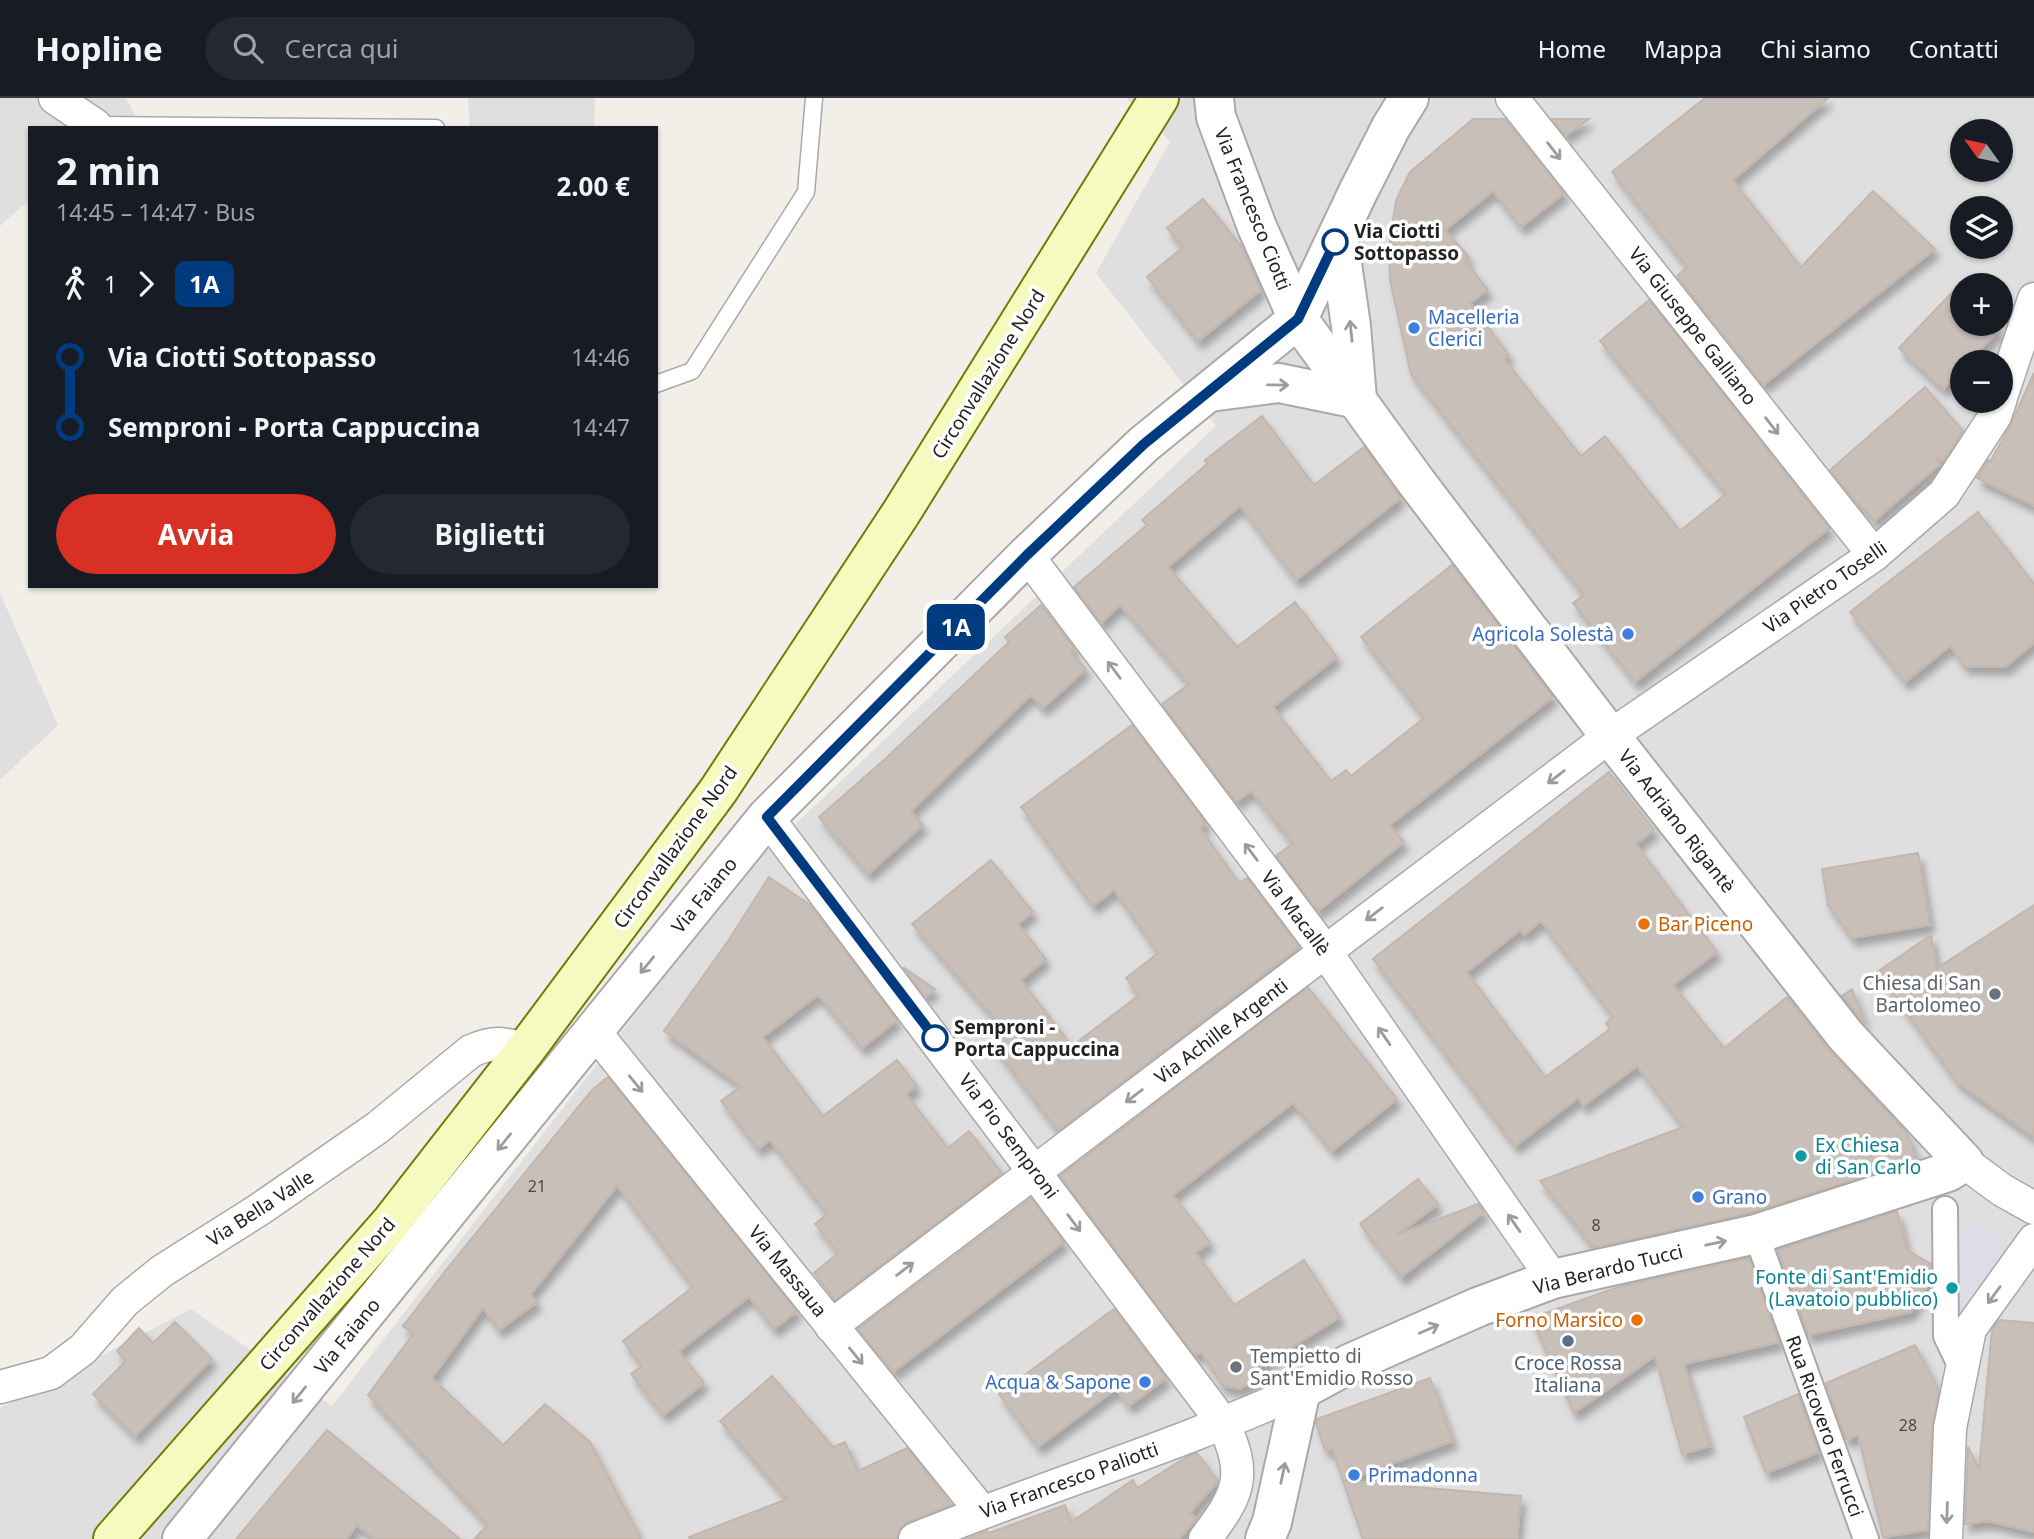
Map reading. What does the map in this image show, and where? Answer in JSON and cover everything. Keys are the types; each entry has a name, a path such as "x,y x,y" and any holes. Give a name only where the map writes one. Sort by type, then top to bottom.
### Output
{"main road":[{"name":"Circonvallazione Nord","path":"113,1539 392,1221 526,1049 718,791 901,513 1156,103"}],"street":[{"path":"55,98 95,125"},
{"path":"1298,319 1391,127 1409,98"},
{"name":"Via Giuseppe Galliano","path":"1512,98 1874,555"},
{"name":"Via Francesco Ciotti","path":"1211,104 1257,228 1298,319"},
{"path":"1210,392 1279,383 1357,399 1351,326 1338,236"},
{"name":"Via Pietro Toselli","path":"2013,361 2034,299"},
{"name":"Via Faiano","path":"182,1539 767,817 1027,555 1144,444 1298,319"},
{"name":"Via Adriano Rigantè","path":"1298,319 1417,483 1610,736 1846,1036 1964,1161 2002,1190 2034,1208"},
{"name":"Via Pietro Toselli","path":"1610,736 1874,555 1944,494 1996,413"},
{"name":"Via Macallè","path":"1027,555 1325,951 1553,1279"},
{"name":"Via Achille Argenti","path":"831,1325 1610,736"},
{"name":"Via Pio Semproni","path":"767,817 1223,1423 1236,1453 1238,1483 1227,1510 1205,1539"},
{"name":"Via Massaua","path":"594,1031 982,1512"},
{"name":"Via Bella Valle","path":"0,1387 51,1373 83,1349 125,1301 162,1271 260,1209 377,1128 471,1051 487,1044 501,1042 526,1049"},
{"name":"Via Berardo Tucci","path":"1223,1423 1301,1390 1349,1364 1466,1312 1553,1279 1756,1234 1948,1172 1964,1161"},
{"path":"1945,1209 1946,1336 1961,1367"},
{"name":"Rua Ricovero Ferrucci","path":"1756,1234 1866,1539"},
{"path":"1946,1539 1950,1428 1970,1329 2034,1240"},
{"path":"1265,1539 1272,1522 1301,1390"},
{"name":"Via Francesco Paliotti","path":"915,1539 1223,1423"}],"lane":[{"path":"658,383 692,371 806,192 814,98"},
{"path":"95,125 209,126"}],"shaded area":[{"path":"0,98 126,98 141,126 28,126 28,201 0,226"},
{"path":"468,98 595,98 594,126 470,126"},
{"path":"1127,98 2034,98 2034,1539 0,1539 0,1408 191,1309 332,1406 747,870 1216,426 1096,273 1170,142"},
{"path":"0,593 58,725 0,780"},
{"path":"1957,1221 1995,1233 2005,1247 2006,1258 1959,1324"}],"building":[{"path":"1705,98 1828,98 1733,180 1801,267 1873,191 1935,249 1763,385 1677,276 1687,267 1612,172"},
{"path":"1473,119 1505,119 1564,193 1521,227 1493,191 1445,230 1469,257 1465,260 1488,290 1470,303 1509,355 1504,359 1581,456 1605,436 1680,531 1726,494 1600,341 1649,300 1829,528 1635,682 1573,603 1584,595 1411,374 1390,280 1389,248 1396,200 1410,172"},
{"path":"1552,119 1589,119 1565,136"},
{"path":"1203,199 1242,247 1261,290 1198,341 1147,277 1183,247 1167,228"},
{"path":"1950,294 1950,336 1993,336 1980,350 1950,350 1950,382 1943,389 1899,348"},
{"path":"2034,373 2034,506 1977,478 1988,460 1990,462 2010,426"},
{"path":"1925,387 1963,431 1943,461 1935,457 1940,464 1874,521 1830,470"},
{"path":"1262,416 1314,485 1364,447 1401,498 1296,580 1240,506 1168,567 1237,647 1295,602 1337,657 1273,707 1331,781 1346,770 1351,776 1424,718 1361,637 1452,565 1553,697 1390,825 1404,842 1318,911 1276,856 1293,843 1251,791 1236,802 1162,704 1189,684 1120,605 1101,623 1074,587 1147,525 1142,520 1207,464 1205,460"},
{"path":"1978,512 2034,584 2034,643 2005,667 1965,666 1950,646 1905,682 1850,612"},
{"path":"1041,605 1075,649 1071,653 1086,669 1043,708 1031,695 911,811 923,825 868,874 819,817 1009,642 1005,637"},
{"path":"1132,725 1206,823 1200,828 1239,883 1247,878 1299,947 1058,1131 991,1043 1003,1029 912,924 991,860 1033,912 1018,924 1046,959 1021,980 1072,1046 1139,995 1126,978 1158,953 1114,890 1093,906 1021,807"},
{"path":"1609,772 1654,830 1636,844 1717,952 1673,985 1724,1048 1787,997 1830,1051 1907,1133 1917,1159 1750,1213 1594,1248 1540,1181 1683,1127 1637,1066 1583,1106 1578,1098 1515,1146 1373,959","holes":["1541,921 1613,1017 1606,1023 1610,1029 1545,1077 1467,972 1520,930 1524,935"]},
{"path":"1918,853 1930,925 1852,938 1828,905 1822,869"},
{"path":"769,877 810,905 897,1020 862,1048 818,995 763,1037 823,1116 897,1060 917,1086 906,1094 948,1148 969,1131 1002,1173 835,1300 814,1273 838,1253 815,1224 827,1214 770,1140 758,1149 721,1101 741,1086 664,1031 728,941"},
{"path":"2034,905 2034,1137 1957,1082 1877,972 1931,935 1937,968"},
{"path":"903,967 935,989 925,997"},
{"path":"1308,987 1397,1099 1332,1151 1293,1103 1173,1195 1210,1242 1196,1253 1234,1305 1304,1260 1340,1317 1257,1369 1255,1380 1240,1389 1223,1386 1201,1352 1195,1356 1060,1176"},
{"path":"1852,989 1866,1025 1842,996"},
{"path":"608,1077 797,1311 774,1329 749,1297 679,1351 704,1383 663,1415 631,1374 642,1366 623,1341 693,1287 617,1186 531,1294 537,1302 499,1330 483,1308 432,1378 503,1445 545,1404 590,1442 641,1539 474,1539 488,1525 368,1395 413,1334 403,1326 592,1090"},
{"path":"1418,1179 1438,1204 1397,1235 1478,1204 1484,1212 1401,1277 1360,1224"},
{"path":"1031,1198 1064,1242 893,1372 858,1329"},
{"path":"1897,1211 1907,1250 1931,1264 1931,1279 1911,1312 1808,1335 1778,1250"},
{"path":"1749,1258 1779,1342 1684,1364 1710,1446 1682,1454 1655,1356 1574,1413 1531,1318 1618,1287"},
{"path":"1114,1309 1166,1378 1129,1406 1116,1389 1038,1447 999,1394"},
{"path":"1999,1320 2034,1323 2034,1532 1988,1521 1965,1524 1968,1447 1979,1469 1992,1330"},
{"path":"175,1322 212,1359 135,1436 93,1394 126,1361 117,1351 139,1328 153,1343"},
{"path":"1915,1345 1939,1391 1932,1427 1928,1530 1883,1537 1858,1435 1846,1440 1826,1383"},
{"path":"772,1376 833,1447 845,1442 858,1471 907,1448 952,1505 908,1522 900,1528 897,1539 690,1539 689,1537 787,1499 720,1421"},
{"path":"1430,1378 1453,1441 1344,1481 1521,1496 1517,1539 1363,1539 1332,1449 1325,1450 1316,1424 1317,1419"},
{"path":"1798,1394 1819,1452 1766,1473 1744,1417"},
{"path":"327,1430 460,1539 374,1539 357,1525 346,1539 236,1539"},
{"path":"1197,1453 1218,1481 1190,1513 1196,1519 1179,1539 965,1539 1065,1505 1071,1522 1133,1480 1137,1488"}],"bus line":[{"name":"1A","path":"935,1038 767,817 1027,555 1144,444 1298,319 1335,242"}],"place":[{"name":"Via Ciotti Sottopasso","path":"1335,242"},
{"name":"Macelleria Clerici","path":"1414,328"},
{"name":"Agricola Solestà","path":"1628,634"},
{"name":"Bar Piceno","path":"1644,924"},
{"name":"Chiesa di San Bartolomeo","path":"1995,994"},
{"name":"Semproni - Porta Cappuccina","path":"935,1038"},
{"name":"Ex Chiesa di San Carlo","path":"1801,1156"},
{"name":"Grano","path":"1698,1197"},
{"name":"Fonte di Sant'Emidio (Lavatoio pubblico)","path":"1952,1288"},
{"name":"Forno Marsico","path":"1637,1320"},
{"name":"Croce Rossa Italiana","path":"1568,1341"},
{"name":"Tempietto di Sant'Emidio Rosso","path":"1236,1367"},
{"name":"Acqua & Sapone","path":"1145,1382"},
{"name":"Primadonna","path":"1354,1475"}]}
